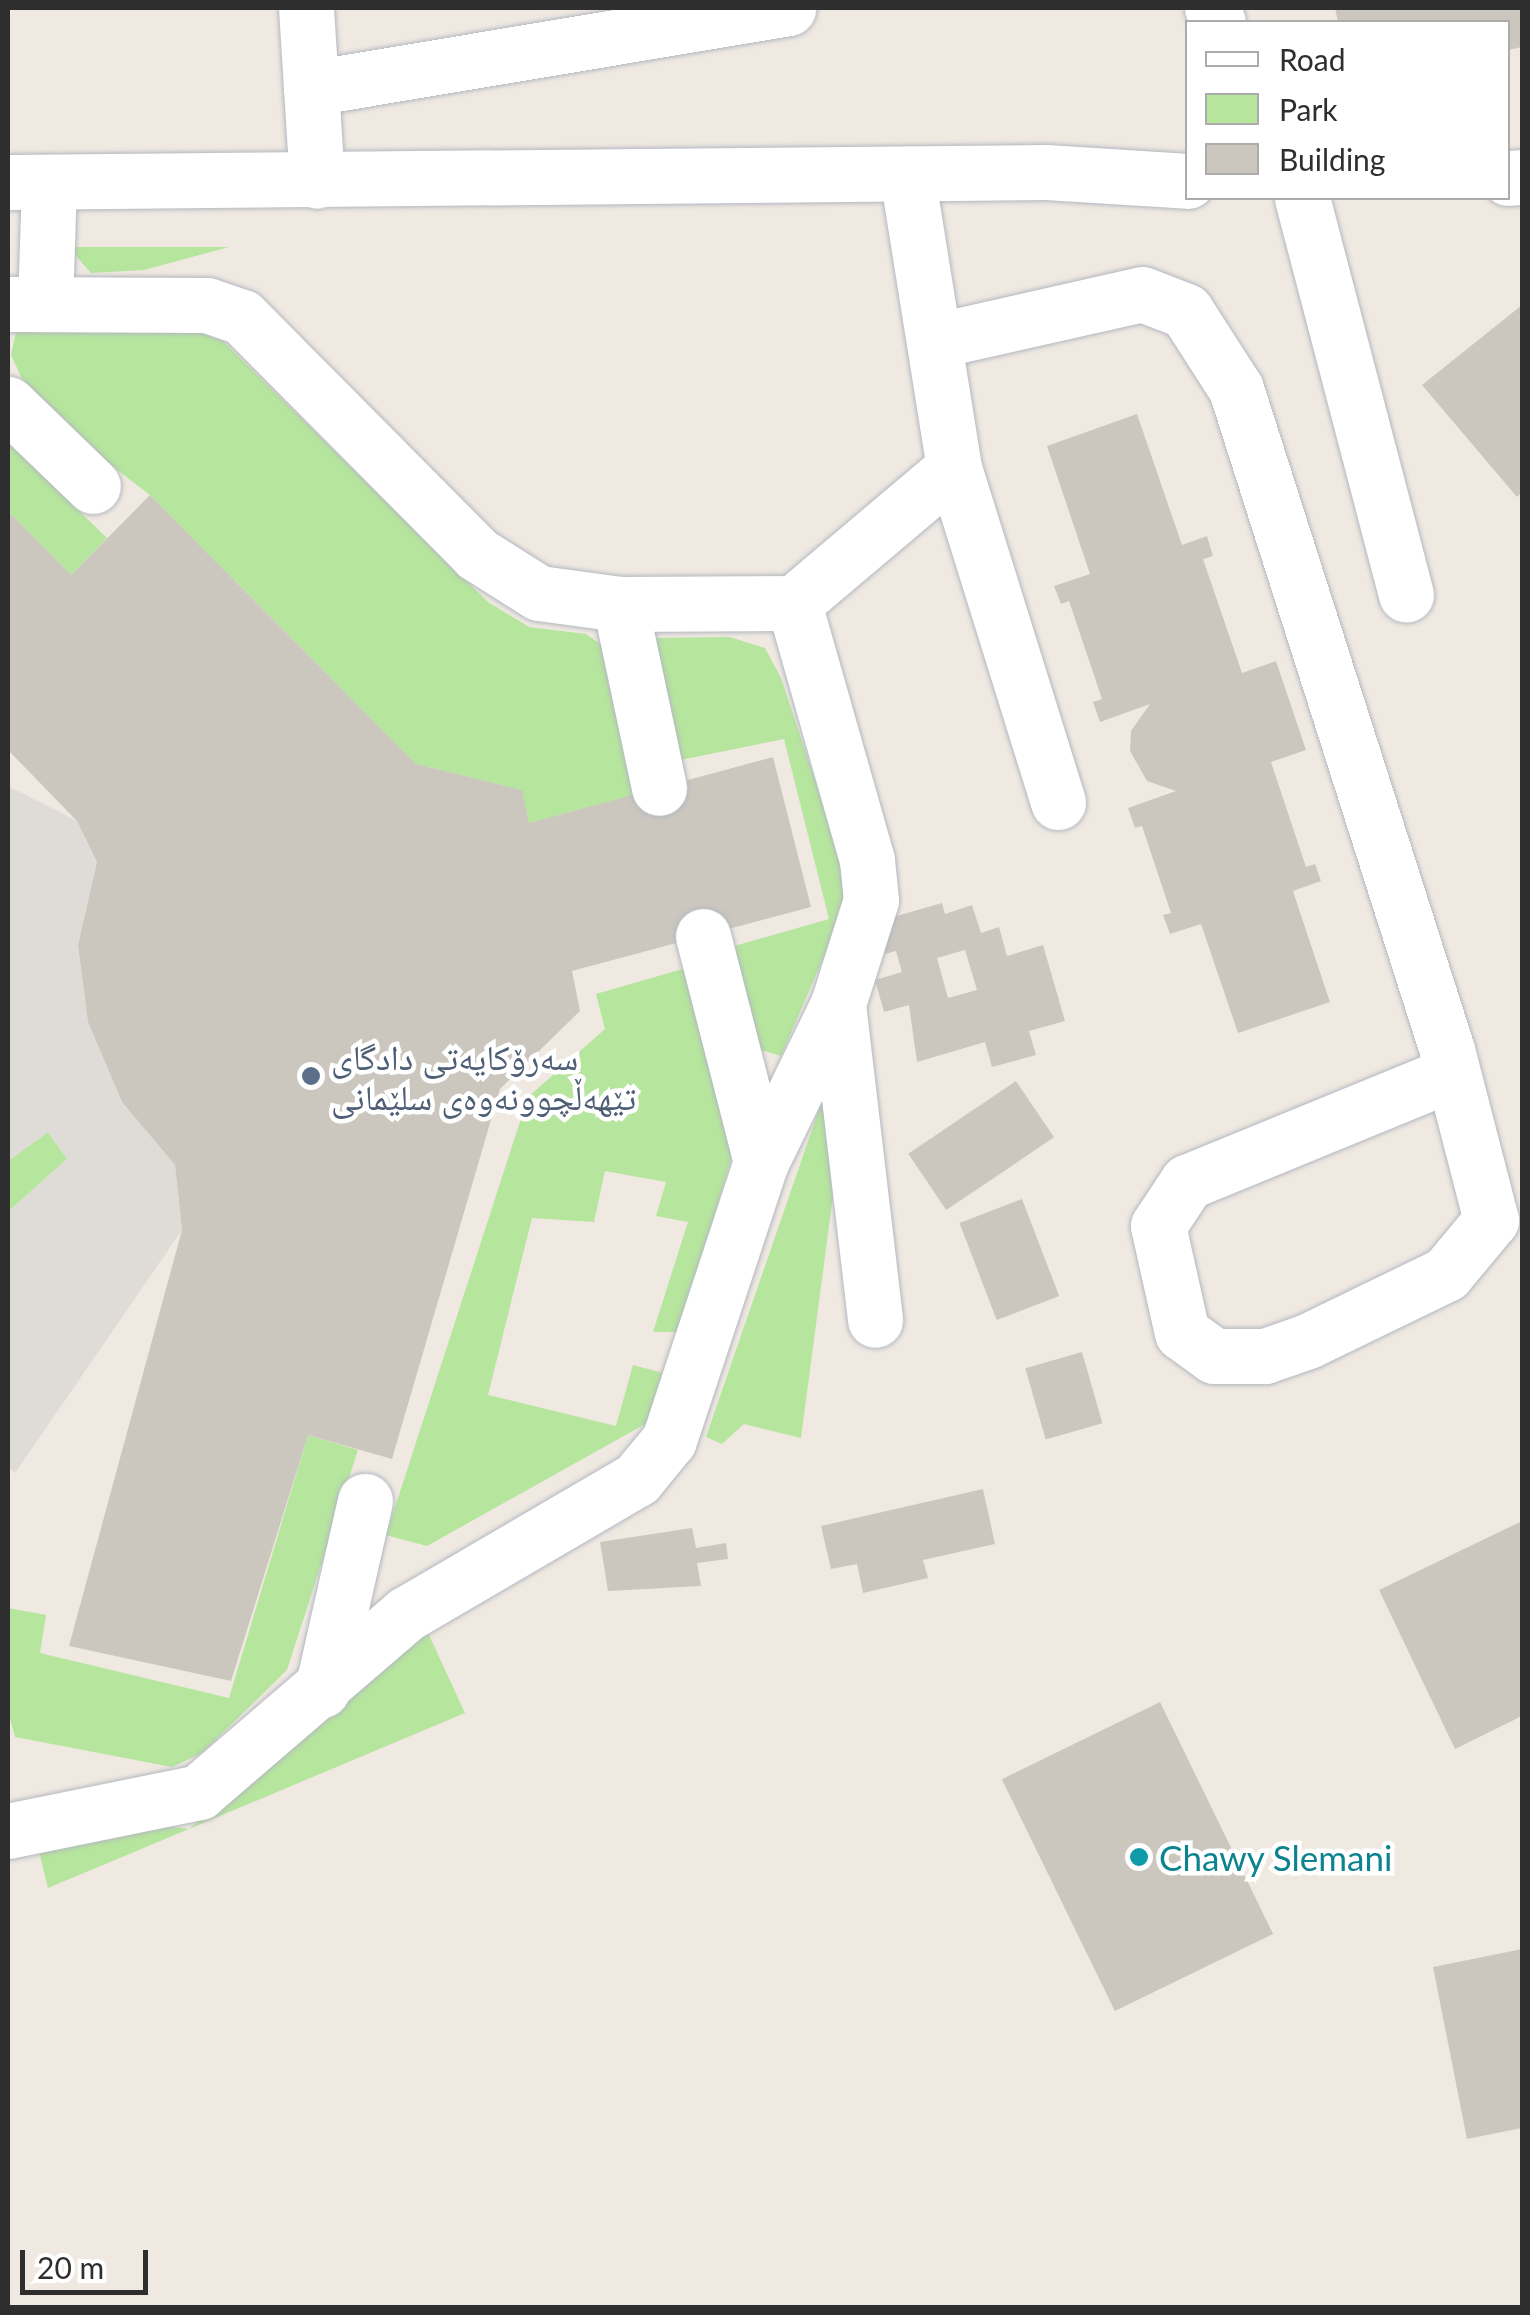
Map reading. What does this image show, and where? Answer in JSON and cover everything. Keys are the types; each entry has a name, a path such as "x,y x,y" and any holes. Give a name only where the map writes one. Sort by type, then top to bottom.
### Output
{"street":[{"path":"306,8 317,181"},
{"path":"311,88 788,8"},
{"path":"906,174 954,468 1058,802"},
{"path":"954,468 794,604 620,604 539,592 477,554 242,316 207,305 26,304 28,182 906,174 1185,181"},
{"path":"1303,200 1406,595"},
{"path":"934,341 1142,294 1186,311 1236,389 1453,1073 1491,1220 1446,1274 1264,1356 1214,1356 1182,1334 1158,1226 1187,1182 1453,1073"},
{"path":"8,404 93,486"},
{"path":"620,604 660,788"},
{"path":"8,1830 200,1792 406,1614 637,1480 669,1440 761,1162 838,1004 871,900 867,860 794,604"},
{"path":"703,936 761,1162"},
{"path":"838,1004 874,1320"},
{"path":"322,1690 365,1501"}],"green space":[{"path":"68,247 229,247 144,270 91,273"},
{"path":"55,325 188,328 223,341 488,602 529,627 586,634 602,645 642,793 529,823 521,790 416,764 150,495 35,407 11,355 16,332"},
{"path":"8,442 107,538 71,575 8,511"},
{"path":"730,637 765,648 781,678 852,891 781,1056 758,1049 724,949 829,919 784,739 666,763 655,638"},
{"path":"693,966 735,1146 680,1332 653,1332 688,1222 656,1216 666,1182 605,1171 594,1222 532,1218 488,1395 616,1426 633,1365 667,1374 647,1423 427,1546 386,1535 528,1097 605,1029 596,994"},
{"path":"824,1095 834,1188 801,1438 744,1424 722,1444 706,1437"},
{"path":"48,1132 67,1159 8,1212 8,1161"},
{"path":"308,1435 358,1450 287,1670 202,1753 172,1767 15,1737 8,1711 8,1608 46,1615 40,1653 229,1698"},
{"path":"423,1622 465,1713 189,1829"},
{"path":"130,1821 189,1829 48,1888 38,1848"}],"shaded area":[{"path":"8,786 77,821 97,862 78,945 88,1022 122,1102 175,1165 182,1230 15,1473 8,1467 8,1212 67,1159 48,1132 8,1161"}],"building":[{"path":"1335,8 1522,8 1522,47 1510,50 1510,20 1338,20"},
{"path":"1522,305 1522,492 1517,497 1422,385"},
{"path":"1137,414 1182,545 1207,536 1213,556 1203,559 1242,673 1276,661 1306,750 1271,762 1306,867 1315,864 1321,881 1293,891 1330,1002 1238,1033 1201,924 1170,934 1163,915 1171,913 1142,826 1135,828 1128,808 1176,791 1147,781 1130,751 1131,731 1150,704 1100,722 1093,702 1102,699 1069,601 1061,604 1054,586 1090,574 1047,446"},
{"name":"سەرۆکایەتی دادگای تێهەڵچوونەوەی سلێمانی","path":"150,495 416,764 522,790 529,823 773,757 811,907 572,971 580,1011 500,1089 392,1459 308,1435 231,1681 69,1646 182,1230 175,1165 122,1102 88,1022 78,945 97,862 77,821 8,750 8,511 71,575"},
{"path":"942,903 945,914 972,905 981,933 999,927 1007,956 1043,945 1065,1021 1029,1031 1036,1055 992,1067 985,1042 917,1062 909,1005 884,1012 875,980 902,972 896,951 885,954 876,922","holes":["965,950 977,990 948,998 937,958"]},
{"path":"1016,1081 1054,1137 946,1210 908,1154"},
{"path":"1022,1199 1059,1296 997,1320 959,1223"},
{"path":"1082,1352 1102,1423 1046,1439 1025,1368"},
{"path":"983,1489 995,1544 923,1560 928,1578 863,1593 857,1564 831,1569 821,1526"},
{"path":"1522,1521 1522,1716 1455,1749 1379,1590"},
{"path":"692,1528 696,1548 726,1543 728,1559 697,1563 701,1586 608,1591 600,1542"},
{"name":"Chawy Slemani","path":"1160,1702 1273,1934 1115,2011 1002,1779"},
{"name":"Chawy Slemani","path":"1522,1949 1522,2128 1467,2139 1433,1967"}],"place":[{"name":"سەرۆکایەتی دادگای تێهەڵچوونەوەی سلێمانی","path":"311,1076"},
{"name":"Chawy Slemani","path":"1139,1857"}]}
